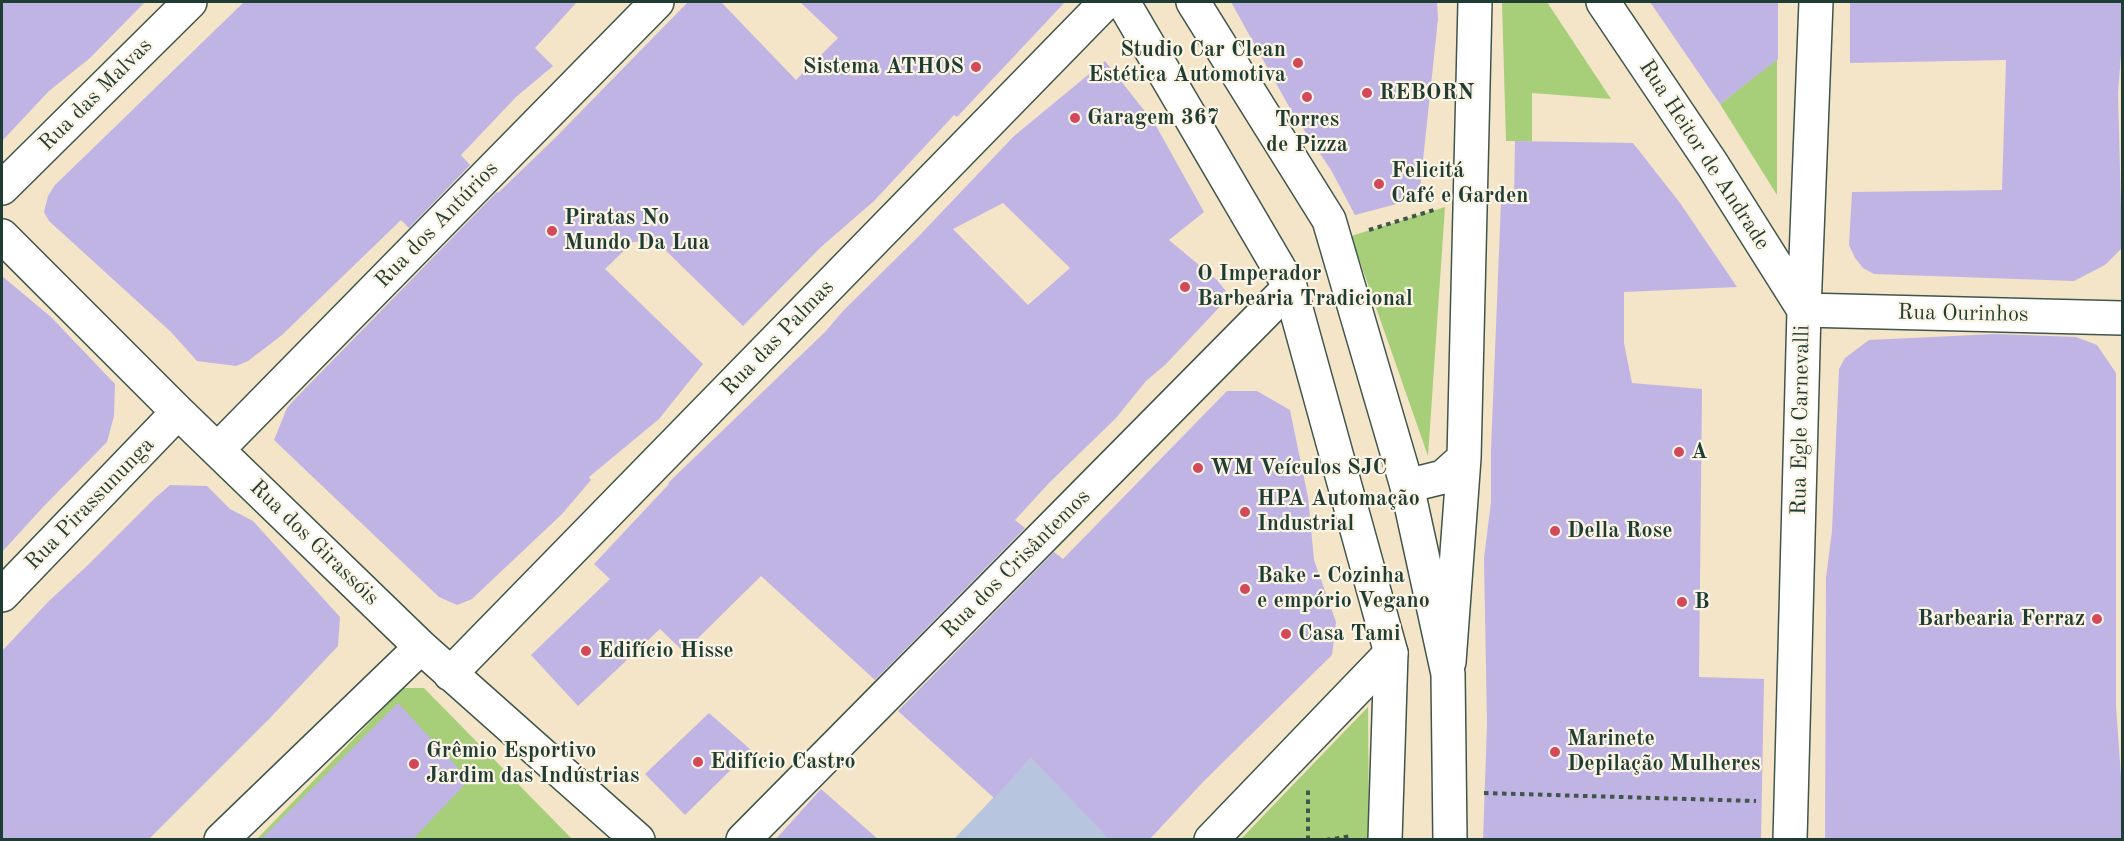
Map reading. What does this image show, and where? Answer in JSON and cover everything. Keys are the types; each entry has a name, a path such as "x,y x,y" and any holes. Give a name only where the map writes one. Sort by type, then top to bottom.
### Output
{"street":[{"name":"Rua das Malvas","path":"2,188 190,2"},
{"name":"Rua dos Antúrios","path":"218,449 657,2"},
{"name":"Rua das Palmas","path":"450,675 1106,2"},
{"path":"1123,2 1290,287 1391,653 1385,840"},
{"path":"1193,2 1329,220 1407,486 1448,674"},
{"path":"1450,840 1448,674 1464,458 1475,2"},
{"name":"Rua Heitor de Andrade","path":"1603,2 1712,164 1804,310"},
{"name":"Rua Egle Carnevalli","path":"1790,840 1804,310 1816,2"},
{"name":"Rua dos Girassóis","path":"2,236 178,412 450,675 638,840"},
{"name":"Rua dos Crisântemos","path":"743,840 1290,287"},
{"name":"Rua Ourinhos","path":"1804,310 2122,318"},
{"name":"Rua Pirassununga","path":"2,595 178,412"},
{"path":"1407,486 1443,477 1464,458"},
{"path":"221,840 421,647"},
{"path":"1211,840 1391,653"}],"path":[{"path":"1362,232 1445,207"},
{"path":"1308,840 1309,780"},
{"path":"1483,793 1765,801"}],"shaded area":[{"path":"1031,758 1110,839 954,839"}],"green space":[{"path":"1502,2 1547,2 1611,99 1532,93 1532,141 1506,141"},
{"path":"1777,59 1777,195 1720,104"},
{"path":"1445,207 1428,456 1351,236"},
{"name":"Grêmio Esportivo Jardim das Indústrias","path":"403,688 424,688 572,839 256,840"},
{"path":"1368,707 1369,839 1240,840 1289,789"}],"building":[{"path":"2,2 145,2 90,58 49,91 2,141"},
{"path":"244,2 577,2 535,48 553,66 516,97 461,155 470,165 409,228 401,220 282,335 248,361 236,366 197,361 171,332 49,221 44,212 48,196 55,185"},
{"path":"688,2 721,2 796,80 838,38 800,2 1065,2 957,117 954,115 874,201 821,247 743,326 655,240 633,242 605,269 703,364 659,419 589,477 591,480 562,514 472,599 457,605 439,597 274,440 287,408 294,400 497,192 554,139"},
{"path":"1231,2 1437,2 1438,19 1419,198 1355,215 1331,170 1292,112"},
{"path":"1650,2 1778,2 1778,59 1720,104"},
{"path":"1850,2 2122,2 2118,93 2122,248 2105,265 2074,281 1874,274 1863,268 1849,245 1852,192 2002,190 2006,60 1850,63"},
{"path":"1105,61 1155,124 1204,212 1169,240 1217,280 1230,296 1166,364 1146,381 1116,418 1049,483 1015,520 1025,528 875,680 761,576 684,652 660,629 578,706 531,655 610,579 594,564 668,483 825,332 1014,136","holes":["1003,203 1070,268 1028,305 953,229"]},
{"path":"1515,141 1633,143 1680,203 1737,287 1624,292 1624,343 1632,383 1702,389 1699,677 1764,679 1761,840 1483,840 1487,724 1484,558 1491,502 1501,202 1514,201"},
{"path":"2,276 51,317 115,384 114,416 107,442 2,552"},
{"path":"1996,334 2076,337 2097,345 2116,373 2116,706 2122,791 2122,840 1825,840 1826,578 1832,531 1839,369 1845,358 1869,340"},
{"path":"1227,391 1257,391 1290,410 1308,497 1314,560 1336,622 1332,655 1204,781 1149,840 1110,840 1031,758 994,798 898,711 1054,552 1063,559"},
{"path":"170,485 207,486 230,509 253,521 340,617 338,646 148,840 2,840 2,651 49,601"},
{"path":"398,703 469,780 412,840 260,840"},
{"name":"Edifício Castro","path":"709,713 751,750 685,815 645,774"},
{"path":"821,789 879,840 775,840"}],"place":[{"name":"Studio Car Clean Estética Automotiva","path":"1298,63"},
{"name":"Sistema ATHOS","path":"976,67"},
{"name":"REBORN","path":"1367,93"},
{"name":"Torres de Pizza","path":"1307,97"},
{"name":"Garagem 367","path":"1075,118"},
{"name":"Felicitá Café e Garden","path":"1379,184"},
{"name":"Piratas No Mundo Da Lua","path":"552,231"},
{"name":"O Imperador Barbearia Tradicional","path":"1185,287"},
{"name":"A","path":"1679,452"},
{"name":"WM Veículos SJC","path":"1198,468"},
{"name":"HPA Automação Industrial","path":"1245,512"},
{"name":"Della Rose","path":"1555,531"},
{"name":"Bake - Cozinha e empório Vegano","path":"1245,589"},
{"name":"B","path":"1682,602"},
{"name":"Barbearia Ferraz","path":"2097,619"},
{"name":"Casa Tami","path":"1286,634"},
{"name":"Edifício Hisse","path":"586,651"},
{"name":"Marinete Depilação Mulheres","path":"1555,752"},
{"name":"Edifício Castro","path":"698,762"},
{"name":"Grêmio Esportivo Jardim das Indústrias","path":"414,764"}]}
